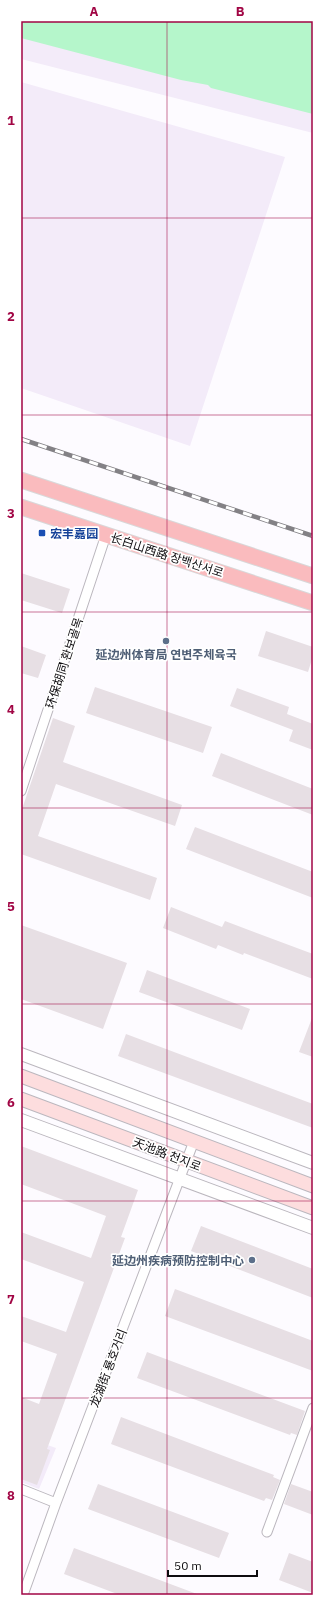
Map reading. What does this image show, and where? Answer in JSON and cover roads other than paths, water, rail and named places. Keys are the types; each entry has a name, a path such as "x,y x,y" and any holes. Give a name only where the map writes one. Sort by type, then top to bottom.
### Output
{"main road":[{"path":"21,480 313,576"},
{"name":"长白山西路 장백산서로","path":"21,507 313,603"},
{"name":"天池路 천지로","path":"21,1076 313,1186"},
{"name":"天池路 천지로","path":"21,1099 313,1208"}],"street":[{"name":"环保胡同 환보골목","path":"21,790 106,534"},
{"path":"21,1054 313,1163"},
{"name":"天池路 천지로","path":"21,1120 313,1228"},
{"name":"龙湖街 룡호거리","path":"23,1595 56,1502 181,1179 194,1141"},
{"path":"266,1532 313,1408"},
{"path":"21,1489 56,1502"}],"railway":[{"path":"21,439 313,536"}],"place":[{"name":"宏丰嘉园","path":"42,533"},
{"name":"延边州体育局 연변주체육국","path":"166,641"},
{"name":"延边州疾病预防控制中心","path":"252,1260"}]}
